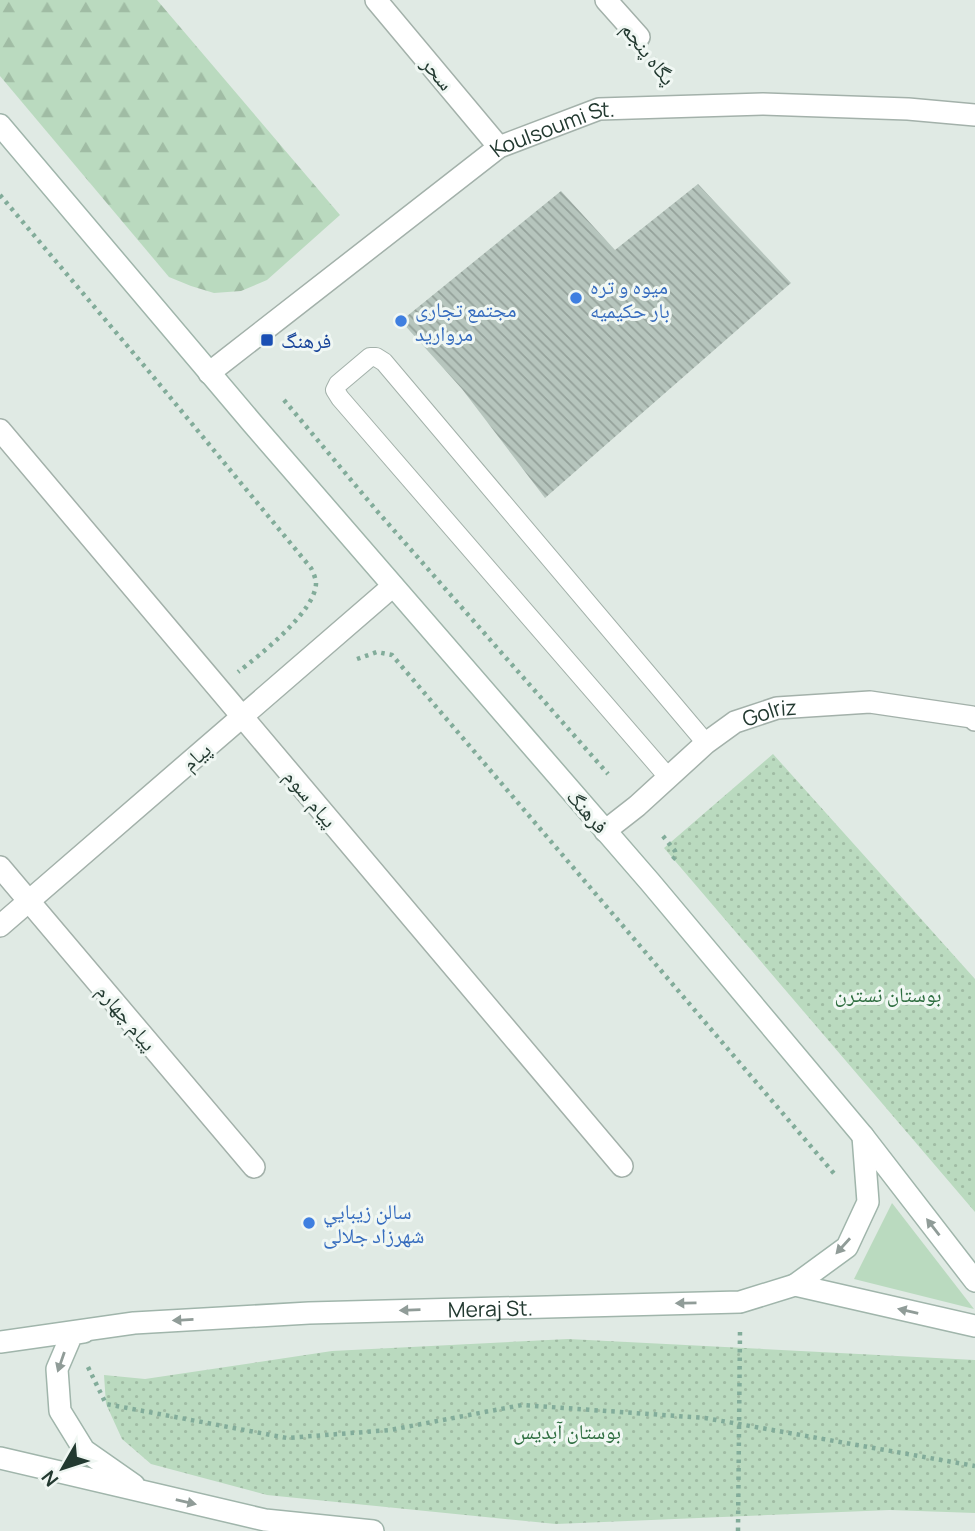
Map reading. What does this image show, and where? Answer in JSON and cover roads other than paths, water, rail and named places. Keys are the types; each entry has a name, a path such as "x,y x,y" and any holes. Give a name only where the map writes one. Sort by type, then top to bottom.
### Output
{"street":[{"name":"سحر","path":"376,0 499,147"},
{"name":"پگاه پنجم","path":"606,0 639,37"},
{"name":"Koulsoumi St.","path":"209,373 499,147 599,109 763,104 908,109 975,115"},
{"name":"فرهنگ","path":"0,125 863,1136 975,1281"},
{"name":"پیام سوم","path":"0,430 622,1166"},
{"name":"پیام","path":"0,926 393,586"},
{"name":"Golriz","path":"604,831 706,743 735,722 777,708 870,702 972,717 975,720"},
{"name":"پیام چهارم","path":"0,867 254,1167"},
{"path":"795,1285 847,1247 868,1202 863,1136"},
{"path":"795,1285 975,1326"},
{"name":"Meraj St.","path":"0,1342 134,1323 323,1313 740,1302 795,1285"},
{"path":"134,1323 72,1334 57,1369 60,1411 84,1450 144,1492"},
{"path":"0,1458 265,1520 373,1531"}],"lane":[{"path":"668,778 340,398 335,390 338,384 370,357 384,362 706,743"}],"place":[{"name":"میوه و تره بار حکیمیه","path":"576,298"},
{"name":"مجتمع تجاری مروارید","path":"401,321"},
{"name":"فرهنگ","path":"267,340"},
{"name":"سالن زيبايي شهرزاد جلالى","path":"309,1223"}],"park label":[{"name":"بوستان نسترن","path":"888,994"},
{"name":"بوستان آبدیس","path":"567,1431"}]}
